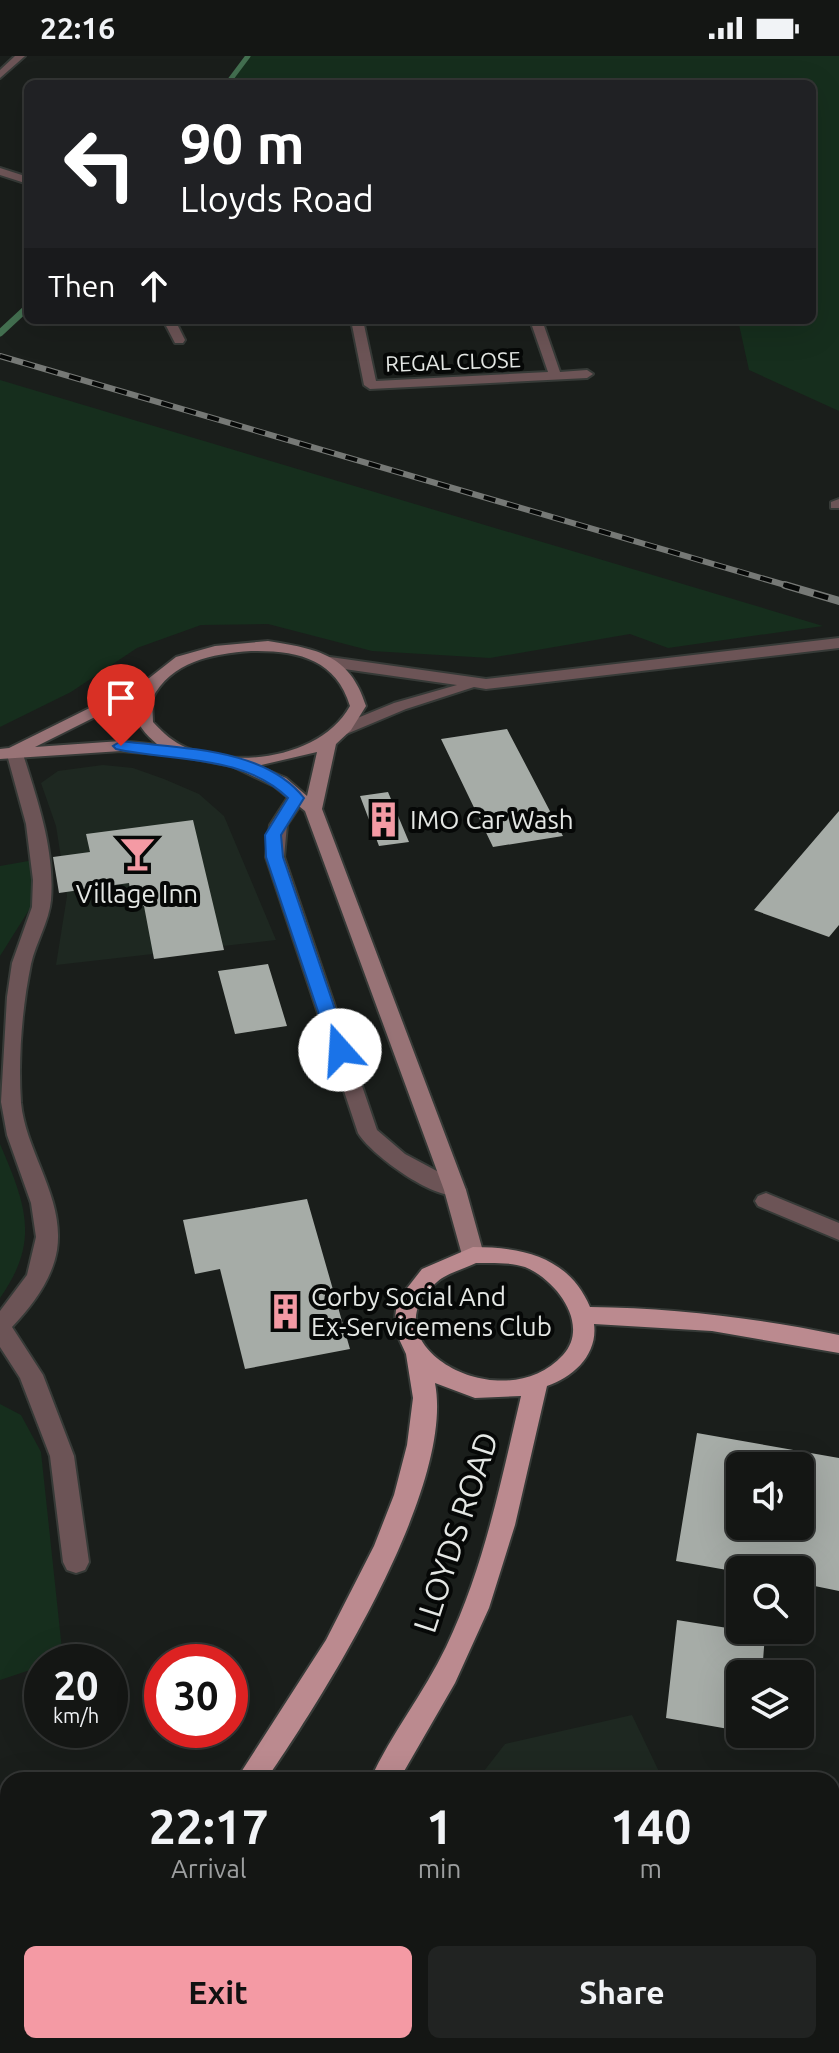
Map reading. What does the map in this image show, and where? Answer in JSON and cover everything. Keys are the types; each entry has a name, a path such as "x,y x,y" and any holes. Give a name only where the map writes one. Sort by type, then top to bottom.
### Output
{"main road":[{"path":"7,753 150,683 184,661 232,647 290,649 330,662 353,682 358,706 344,730 328,742 290,756 233,762"},
{"path":"150,683 141,703 144,723 161,740 189,754"},
{"path":"304,804 328,742"},
{"path":"7,753 121,746 189,754 233,762 280,782 304,804 455,1190 473,1255"},
{"path":"256,1772 291,1722 352,1620 395,1522 421,1439 425,1394 405,1325 404,1314 411,1293 426,1276 447,1263 473,1255 503,1255 532,1261 558,1274 575,1293 584,1315 584,1336 575,1355 559,1372 536,1384 510,1390 482,1390 456,1384 433,1372 416,1356"},
{"path":"584,1315 636,1315 802,1335 839,1344"},
{"name":"LLOYDS ROAD","path":"389,1772 426,1714 475,1609 506,1512 536,1384"}],"street":[{"path":"0,75 20,56"},
{"path":"0,171 24,180"},
{"path":"171,324 179,340"},
{"name":"REGAL CLOSE","path":"358,324 370,385 587,374"},
{"name":"REGAL CLOSE","path":"537,324 555,374"},
{"path":"344,730 400,706 474,684 839,643"},
{"path":"330,662 474,684"},
{"path":"7,753 41,844 42,902 22,962 7,1025 11,1106 42,1204 47,1236 41,1272 24,1301 0,1326 31,1375 62,1456 76,1562"},
{"path":"304,804 282,815 273,835 275,857 368,1133 403,1166 455,1190"},
{"path":"766,1201 839,1232"}],"shaded area":[{"path":"103,765 133,768 164,779 199,794 224,816 276,940 56,965 67,896 56,826 41,783 58,771"},
{"path":"632,1715 659,1772 483,1772 505,1744"}],"green space":[{"path":"248,56 839,56 839,411 749,370 739,324 816,324 816,80 230,80"},
{"path":"0,380 823,626 668,648 630,634 490,658 372,651 268,624 201,625 137,648 71,692 0,727"},
{"path":"34,860 34,902 0,956 0,866"},
{"path":"0,1144 22,1203 25,1239 13,1277 0,1298"},
{"path":"0,1404 21,1415 41,1452 61,1644 24,1644 24,1672 0,1680"}],"building":[{"path":"507,729 563,836 493,847 441,739"},
{"name":"IMO Car Wash","path":"388,792 409,842 379,846 360,796"},
{"path":"839,811 839,925 829,937 754,910"},
{"path":"193,820 224,950 154,959 144,906 133,908 129,883 59,893 53,857 90,852 86,834"},
{"path":"268,964 287,1026 235,1034 218,971"},
{"name":"Corby Social And Ex-Servicemens Club","path":"307,1199 350,1349 245,1369 220,1269 195,1274 183,1220"},
{"path":"697,1433 805,1452 726,1452 726,1540 814,1540 814,1454 839,1458 839,1591 814,1586 814,1556 726,1556 726,1570 676,1561"},
{"path":"677,1620 726,1628 726,1644 764,1644 763,1660 726,1660 726,1729 666,1718"}],"waterway":[{"path":"230,80 248,56"},
{"path":"0,333 24,311"}],"railway":[{"path":"0,356 792,587"},
{"path":"785,585 839,601"}],"place":[{"name":"IMO Car Wash","path":"384,819"},
{"name":"Village Inn","path":"137,854"},
{"name":"Corby Social And Ex-Servicemens Club","path":"285,1311"}],"route":[{"path":"121,746 233,762 280,782 296,798 282,815 273,835 275,857 340,1050"}]}
